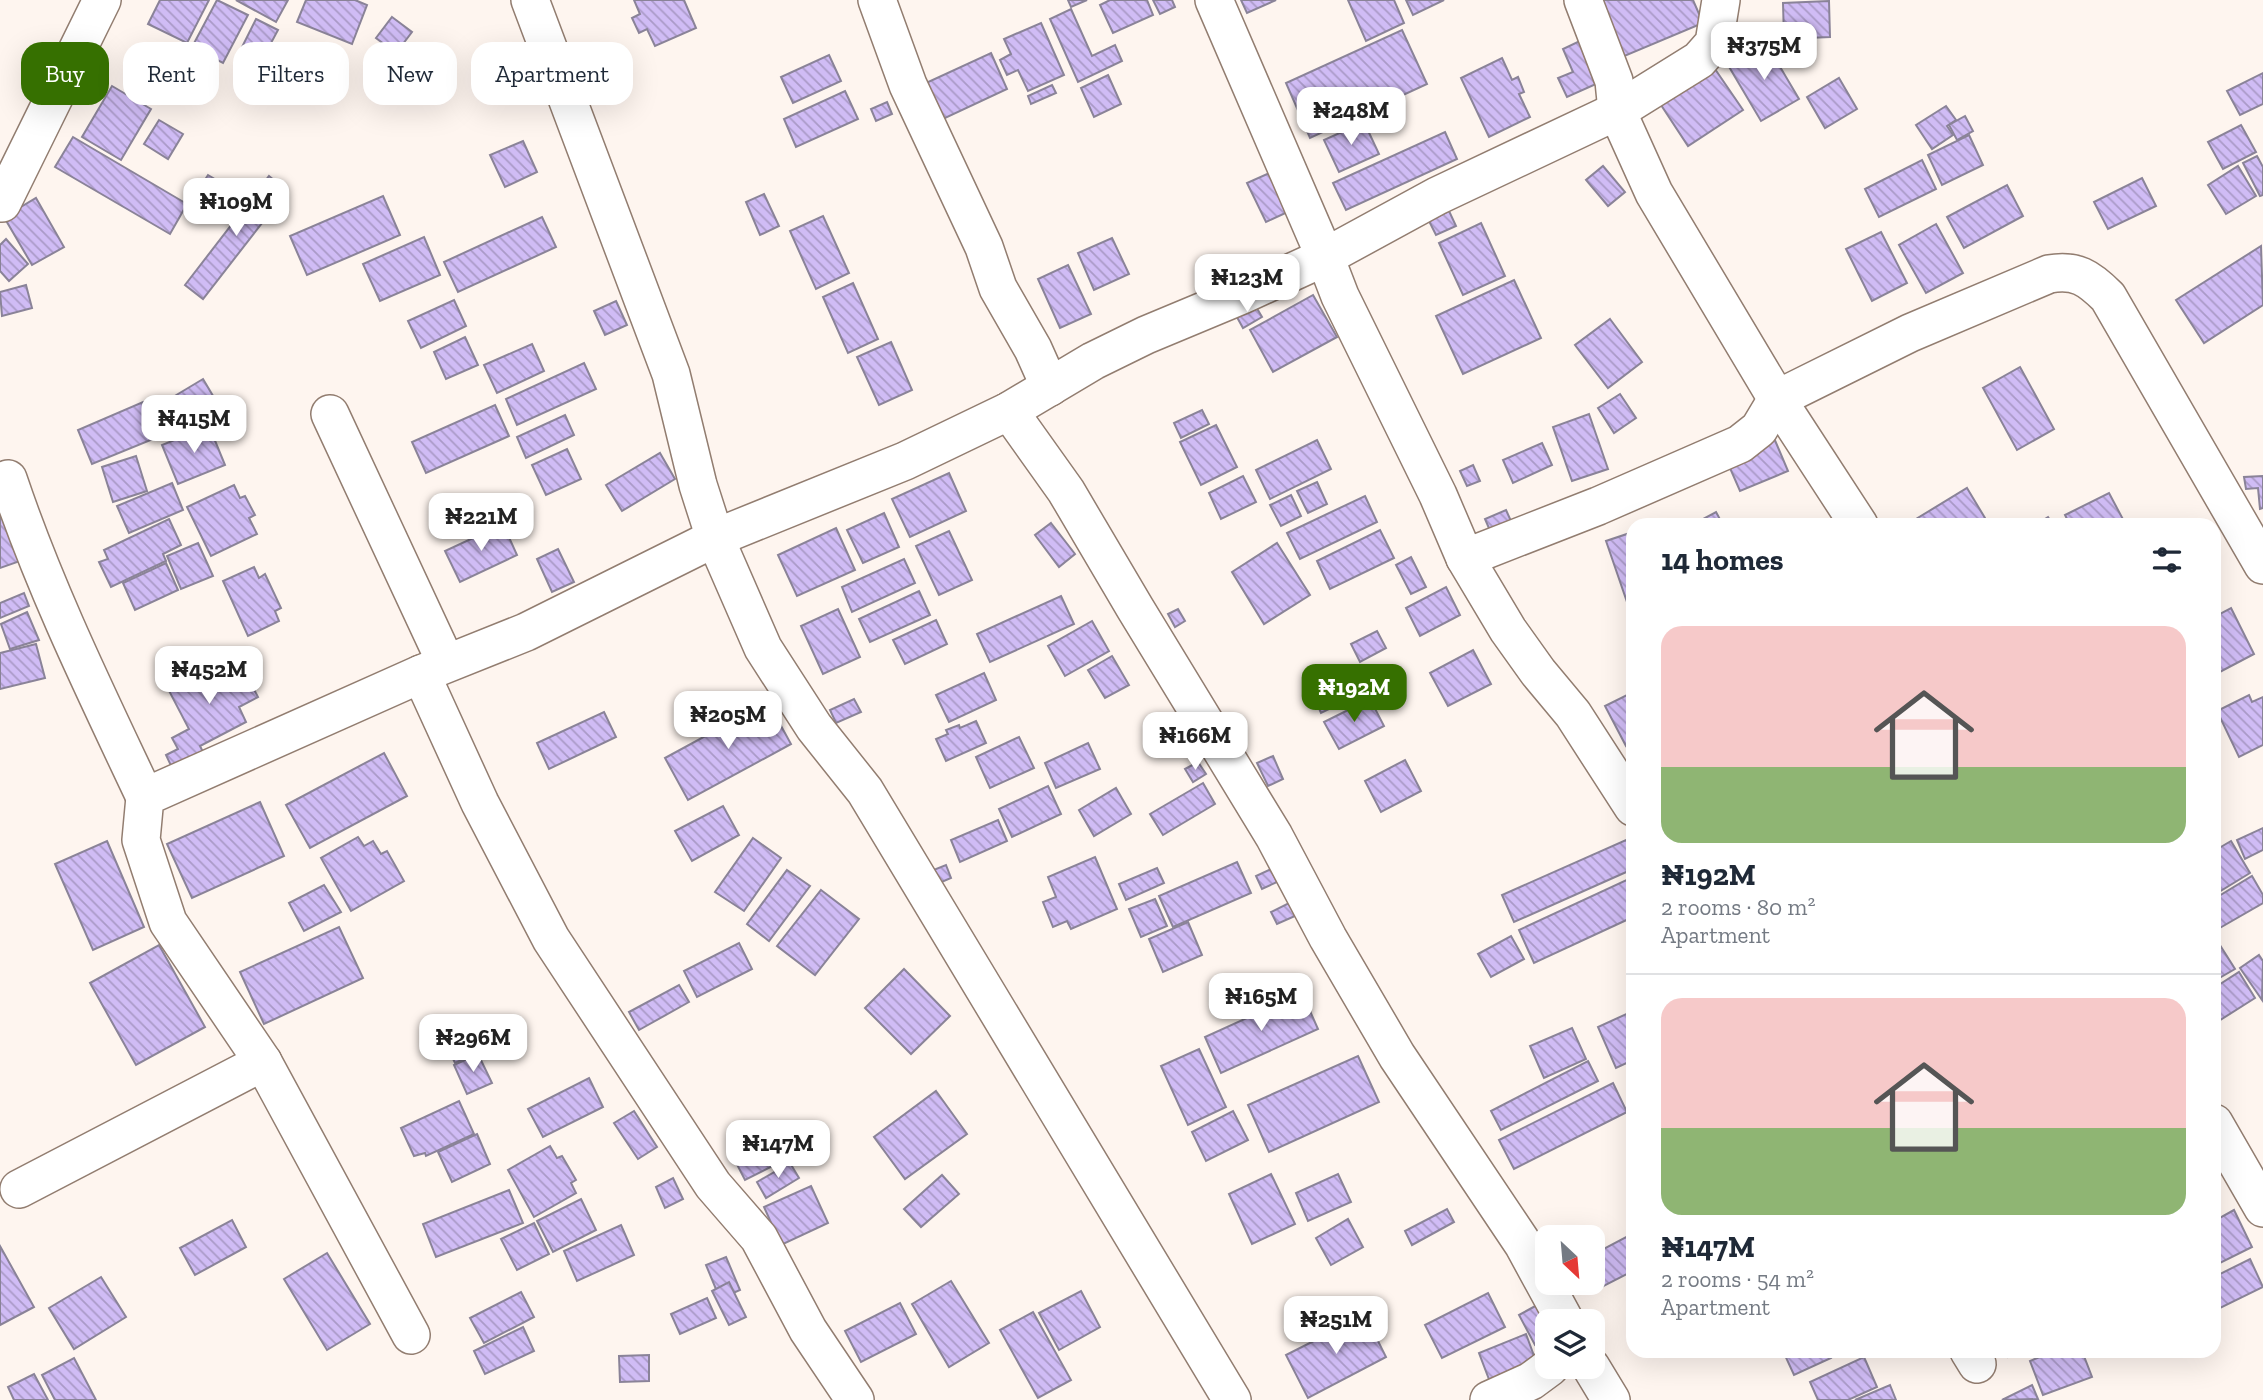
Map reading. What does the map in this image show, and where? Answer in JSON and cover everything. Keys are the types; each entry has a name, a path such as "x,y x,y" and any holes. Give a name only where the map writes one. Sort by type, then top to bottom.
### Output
{"street":[{"path":"2,203 102,0"},
{"path":"530,0 671,374 698,485 715,538 763,648 814,727 865,790 1233,1400"},
{"path":"877,0 908,85 984,247 999,288 1033,349 1049,387"},
{"path":"1214,0 1340,296 1438,495 1465,558 1508,630 1538,672 1573,713 1626,796"},
{"path":"1583,0 1614,81 1617,111 1654,192 1777,399 1854,518"},
{"path":"145,797 433,668 526,632 715,538 905,461 1009,411 1093,361 1325,257 1437,196 1617,111 1699,60 1714,43 1721,0"},
{"path":"1465,558 1598,506 1740,444 1759,429 1777,399 1910,333 2049,274 2065,271 2081,276 2108,298 2263,565"},
{"path":"1009,411 1066,491 1274,836 1328,938 1397,1056 1523,1244 1558,1309"},
{"path":"330,414 433,668 480,803 551,939 713,1185 759,1238 808,1329 855,1400"},
{"path":"8,479 24,526 81,659 145,797 141,840 168,922 263,1062 411,1335"},
{"path":"19,1189 263,1062"},
{"path":"2221,1135 2263,1208"},
{"path":"1489,1400 1535,1378"},
{"path":"1598,1379 1611,1400"}],"building":[{"path":"160,0 209,0 188,42 148,24"},
{"path":"217,0 248,15 223,63 219,61 219,42 195,42"},
{"path":"236,0 288,0 276,22"},
{"path":"306,0 355,0 367,5 352,44 297,22"},
{"path":"634,0 684,0 696,28 655,46 647,29 639,33 632,18 640,14"},
{"path":"1068,0 1087,0 1071,7"},
{"path":"1110,0 1147,0 1153,15 1113,33 1100,5"},
{"path":"1153,0 1172,0 1175,7 1160,14"},
{"path":"1241,0 1276,0 1247,13"},
{"path":"1348,0 1394,0 1404,23 1366,41"},
{"path":"1406,0 1444,0 1413,15"},
{"path":"1598,0 1693,0 1703,23 1622,57"},
{"path":"1829,1 1830,37 1784,39 1783,3"},
{"path":"1071,9 1092,56 1115,45 1122,61 1078,82 1050,19"},
{"path":"392,17 412,32 404,42 381,42 376,38"},
{"path":"256,19 278,30 272,42 244,42"},
{"path":"1041,23 1064,75 1028,91 1018,70 1007,75 1000,60 1011,54 1004,39"},
{"path":"1402,30 1427,84 1310,138 1286,83"},
{"path":"1586,38 1605,80 1567,97 1558,78 1573,72 1563,49"},
{"path":"1766,43 1799,99 1761,121 1728,65"},
{"path":"991,53 1007,89 943,119 926,83"},
{"path":"829,55 841,81 793,103 781,77"},
{"path":"1502,58 1512,80 1518,77 1524,92 1519,94 1530,117 1489,137 1461,78"},
{"path":"1715,69 1743,110 1688,146 1661,105"},
{"path":"2263,73 2263,104 2240,115 2227,91"},
{"path":"1108,75 1121,104 1094,117 1081,88"},
{"path":"1839,78 1857,109 1825,128 1807,97"},
{"path":"1052,85 1056,93 1031,104 1028,96"},
{"path":"112,86 123,92 123,105 144,105 151,109 121,160 82,137 101,105 109,105 109,91"},
{"path":"845,91 858,119 796,147 784,119"},
{"path":"887,102 892,114 876,121 871,109"},
{"path":"1946,106 1956,120 1947,126 1953,135 1932,149 1916,125"},
{"path":"1965,116 1973,131 1957,140 1949,125"},
{"path":"159,120 183,134 168,159 144,144"},
{"path":"1364,122 1379,154 1339,172 1324,140"},
{"path":"2241,125 2256,152 2223,169 2208,142"},
{"path":"1445,132 1457,159 1346,210 1333,183"},
{"path":"1969,135 1983,165 1942,185 1928,155"},
{"path":"73,137 187,204 170,234 55,167"},
{"path":"523,141 537,172 505,187 490,155"},
{"path":"2257,156 2263,167 2263,195 2260,196 2243,163"},
{"path":"1922,160 1936,189 1879,217 1865,189"},
{"path":"1603,166 1625,192 1608,206 1586,180"},
{"path":"2238,166 2256,196 2226,214 2208,185"},
{"path":"1274,171 1292,210 1266,222 1247,183"},
{"path":"208,175 230,188 210,221 187,208"},
{"path":"269,176 287,191 203,299 185,285"},
{"path":"2142,178 2156,206 2108,229 2094,202"},
{"path":"2007,185 2023,216 1964,248 1947,217"},
{"path":"764,194 779,226 760,235 746,202"},
{"path":"383,196 400,235 307,275 290,236"},
{"path":"36,198 64,247 32,265 4,217"},
{"path":"1449,211 1456,226 1436,235 1429,221"},
{"path":"823,216 849,273 816,289 790,231"},
{"path":"542,217 556,247 458,292 444,262"},
{"path":"1481,223 1505,276 1463,295 1439,243"},
{"path":"1936,224 1963,273 1926,293 1899,245"},
{"path":"1881,232 1907,283 1872,301 1846,249"},
{"path":"424,237 440,275 380,301 363,264"},
{"path":"1112,238 1129,274 1094,290 1078,253"},
{"path":"6,239 28,264 9,281 0,271 0,245"},
{"path":"2261,246 2263,305 2204,343 2176,300"},
{"path":"1068,265 1091,314 1060,328 1038,279"},
{"path":"1514,280 1541,338 1463,374 1436,316"},
{"path":"853,283 878,339 848,353 823,297"},
{"path":"26,285 32,308 2,316 0,292"},
{"path":"1313,295 1337,337 1273,372 1250,330"},
{"path":"454,300 466,326 421,348 408,321"},
{"path":"1252,300 1262,317 1243,328 1233,310"},
{"path":"616,301 627,325 605,335 594,311"},
{"path":"1610,319 1642,362 1608,388 1575,345"},
{"path":"465,337 478,365 446,379 434,352"},
{"path":"891,342 912,390 879,405 857,357"},
{"path":"532,344 544,371 497,393 484,365"},
{"path":"584,363 596,389 517,425 506,399"},
{"path":"2020,367 2054,429 2017,450 1983,388"},
{"path":"203,379 219,406 173,433 158,406"},
{"path":"1620,394 1636,418 1614,433 1598,408"},
{"path":"143,402 158,437 92,464 78,430"},
{"path":"495,405 509,436 426,473 412,442"},
{"path":"1202,410 1209,424 1181,438 1174,423"},
{"path":"1589,414 1608,469 1572,481 1553,427"},
{"path":"565,415 574,435 526,458 517,437"},
{"path":"1216,425 1237,467 1201,485 1180,442"},
{"path":"209,426 225,465 178,484 162,445"},
{"path":"1774,438 1788,471 1740,491 1726,459"},
{"path":"1317,440 1331,469 1270,499 1256,470"},
{"path":"1542,443 1552,465 1513,483 1503,460"},
{"path":"567,449 581,479 546,495 532,465"},
{"path":"660,453 675,479 622,511 606,485"},
{"path":"136,456 147,491 113,502 102,467"},
{"path":"1473,465 1480,481 1467,486 1460,471"},
{"path":"949,473 966,511 910,537 892,499"},
{"path":"1243,476 1256,502 1221,519 1209,493"},
{"path":"2263,476 2263,508 2260,509 2258,488 2246,489 2244,477"},
{"path":"1317,482 1327,504 1308,513 1297,491"},
{"path":"172,483 183,510 129,533 117,506"},
{"path":"234,485 240,498 245,496 255,515 249,518 257,534 211,556 187,507"},
{"path":"1967,488 1985,518 1918,518"},
{"path":"2109,493 2122,518 2066,518 2065,515"},
{"path":"1291,495 1301,516 1281,526 1270,505"},
{"path":"1365,496 1377,522 1300,559 1287,533"},
{"path":"0,508 23,560 0,568"},
{"path":"1506,510 1515,530 1494,540 1485,519"},
{"path":"1716,512 1719,518 1705,518"},
{"path":"884,513 899,547 863,563 847,530"},
{"path":"169,519 181,545 163,554 166,561 111,587 99,562 108,559 104,550"},
{"path":"1051,523 1075,554 1059,567 1035,535"},
{"path":"503,524 517,555 460,582 445,551"},
{"path":"836,528 855,570 797,596 778,555"},
{"path":"1380,530 1394,558 1330,589 1317,561"},
{"path":"949,531 972,580 939,595 916,546"},
{"path":"1626,534 1626,599 1606,541"},
{"path":"198,543 213,576 181,589 167,556"},
{"path":"1277,543 1310,595 1264,624 1232,572"},
{"path":"558,549 574,582 552,592 537,559"},
{"path":"1411,557 1426,587 1411,594 1396,565"},
{"path":"904,559 915,583 852,612 842,587"},
{"path":"166,563 178,590 135,610 123,583"},
{"path":"254,567 259,578 265,574 281,608 275,611 279,621 248,636 223,581"},
{"path":"1446,587 1460,615 1420,636 1406,608"},
{"path":"919,591 930,615 870,642 859,619"},
{"path":"24,593 29,606 0,618 0,603"},
{"path":"1061,596 1074,624 990,662 977,634"},
{"path":"2231,608 2254,654 2221,671 2221,613"},
{"path":"838,609 860,657 823,674 801,626"},
{"path":"1178,609 1185,621 1175,627 1168,614"},
{"path":"27,612 39,640 10,649 1,624"},
{"path":"936,620 947,644 905,664 893,640"},
{"path":"1092,621 1109,651 1065,676 1048,646"},
{"path":"1377,631 1386,648 1360,662 1351,644"},
{"path":"36,644 45,678 0,689 0,653"},
{"path":"233,650 258,697 239,707 246,722 200,746 206,758 175,774 166,755 178,749 172,738 189,729 166,685"},
{"path":"1473,650 1491,684 1448,706 1430,673"},
{"path":"1112,656 1129,685 1105,698 1088,670"},
{"path":"1348,668 1360,694 1321,713 1309,686"},
{"path":"984,673 996,700 949,722 936,695"},
{"path":"2249,695 2252,702 2263,697 2263,745 2239,757 2221,719 2221,709"},
{"path":"1626,696 1626,746 1605,706"},
{"path":"854,699 861,712 836,723 830,710"},
{"path":"1370,699 1384,726 1339,749 1324,722"},
{"path":"768,702 791,744 688,800 665,758"},
{"path":"604,712 616,737 549,769 537,743"},
{"path":"976,721 986,743 946,761 936,739 948,734 946,730 959,725 960,728"},
{"path":"1019,737 1034,768 990,788 976,757"},
{"path":"1088,743 1100,769 1056,788 1045,763"},
{"path":"384,753 407,796 310,848 286,805"},
{"path":"1273,756 1283,779 1268,786 1257,763"},
{"path":"1405,760 1421,791 1381,812 1365,781"},
{"path":"1198,762 1206,774 1193,782 1185,769"},
{"path":"1203,783 1215,804 1163,835 1150,814"},
{"path":"1048,786 1061,814 1012,837 999,809"},
{"path":"1116,788 1131,814 1094,836 1079,810"},
{"path":"260,802 284,856 192,898 167,844"},
{"path":"723,806 739,835 692,861 675,831"},
{"path":"998,820 1007,841 960,862 951,840"},
{"path":"2263,828 2263,850 2245,859 2237,840"},
{"path":"358,837 364,846 373,841 381,854 387,851 404,881 351,911 321,858"},
{"path":"753,838 781,858 744,911 715,892"},
{"path":"1626,840 1626,872 1514,922 1502,895"},
{"path":"107,841 144,927 93,950 55,864"},
{"path":"2231,841 2250,873 2221,891 2221,847"},
{"path":"1095,857 1117,909 1071,929 1067,921 1053,927 1043,902 1056,897 1048,877"},
{"path":"1237,862 1251,893 1173,927 1159,896"},
{"path":"946,865 951,878 937,884 931,871"},
{"path":"1157,868 1164,883 1126,900 1119,884"},
{"path":"1271,869 1277,882 1262,889 1256,876"},
{"path":"787,870 810,886 769,941 747,924"},
{"path":"2252,876 2263,895 2263,903 2221,927 2221,895"},
{"path":"1626,880 1626,920 1534,963 1519,930"},
{"path":"324,885 341,912 304,931 289,903"},
{"path":"821,890 859,919 815,975 777,946"},
{"path":"1155,899 1167,926 1141,937 1129,909"},
{"path":"1289,903 1295,916 1277,924 1271,912"},
{"path":"1188,922 1202,955 1163,972 1149,939"},
{"path":"339,927 363,978 264,1024 240,972"},
{"path":"1511,936 1524,959 1491,977 1478,954"},
{"path":"739,943 752,969 697,997 684,971"},
{"path":"159,945 205,1027 136,1065 90,983"},
{"path":"2221,947 2235,969 2221,977"},
{"path":"2259,955 2263,961 2262,1000 2240,968"},
{"path":"904,969 950,1016 911,1054 865,1008"},
{"path":"2239,972 2255,998 2221,1020 2221,984"},
{"path":"679,985 689,1002 639,1030 629,1012"},
{"path":"1302,993 1318,1029 1221,1073 1205,1037"},
{"path":"1626,1014 1626,1063 1616,1068 1598,1027"},
{"path":"468,1022 481,1051 455,1063 441,1034"},
{"path":"1572,1028 1586,1059 1544,1078 1530,1046"},
{"path":"1199,1049 1226,1107 1188,1125 1161,1066"},
{"path":"478,1054 492,1083 467,1094 454,1065"},
{"path":"1358,1056 1379,1102 1269,1152 1248,1105"},
{"path":"1588,1061 1598,1081 1501,1130 1491,1111"},
{"path":"589,1078 603,1107 543,1137 528,1109"},
{"path":"1613,1083 1626,1110 1626,1113 1514,1169 1499,1140"},
{"path":"936,1091 967,1134 905,1179 874,1137"},
{"path":"459,1101 474,1134 426,1156 425,1153 414,1156 401,1128"},
{"path":"634,1111 657,1147 638,1159 614,1123"},
{"path":"1233,1111 1248,1140 1206,1161 1192,1132"},
{"path":"781,1125 796,1154 745,1180 730,1151"},
{"path":"477,1134 490,1164 452,1182 438,1152"},
{"path":"550,1146 557,1158 562,1156 576,1180 571,1183 576,1193 534,1217 508,1170"},
{"path":"790,1163 799,1178 766,1198 757,1182"},
{"path":"1271,1174 1295,1224 1252,1244 1229,1194"},
{"path":"1338,1174 1351,1202 1308,1221 1296,1193"},
{"path":"942,1175 959,1194 921,1227 904,1209"},
{"path":"673,1178 683,1199 665,1208 656,1187"},
{"path":"811,1186 828,1223 781,1245 764,1207"},
{"path":"509,1190 523,1223 436,1257 423,1224"},
{"path":"581,1199 596,1230 553,1252 537,1221"},
{"path":"1447,1209 1454,1222 1412,1245 1405,1231"},
{"path":"2234,1210 2252,1247 2221,1262 2221,1217"},
{"path":"1348,1219 1363,1247 1331,1265 1316,1238"},
{"path":"232,1220 246,1247 195,1275 180,1248"},
{"path":"534,1223 549,1254 517,1270 501,1239"},
{"path":"621,1225 634,1255 577,1281 564,1251"},
{"path":"1626,1237 1626,1275 1605,1285 1605,1248"},
{"path":"0,1246 34,1307 0,1325"},
{"path":"327,1253 370,1324 327,1350 284,1279"},
{"path":"726,1257 740,1290 720,1299 706,1265"},
{"path":"2250,1259 2263,1287 2221,1308 2221,1274"},
{"path":"101,1277 126,1317 74,1349 49,1308"},
{"path":"951,1281 989,1343 949,1367 912,1304"},
{"path":"729,1282 746,1317 729,1325 712,1291"},
{"path":"1081,1291 1100,1327 1059,1350 1039,1313"},
{"path":"521,1292 534,1317 484,1343 470,1318"},
{"path":"1488,1293 1505,1327 1442,1358 1425,1325"},
{"path":"707,1298 716,1318 680,1334 671,1314"},
{"path":"900,1303 916,1334 861,1362 845,1331"},
{"path":"1539,1304 1541,1309 1535,1309 1535,1345 1519,1315"},
{"path":"1033,1312 1071,1380 1038,1398 1000,1330"},
{"path":"1365,1315 1386,1357 1308,1398 1286,1355"},
{"path":"523,1327 534,1351 485,1374 474,1351"},
{"path":"1526,1334 1535,1365 1490,1382 1479,1353"},
{"path":"649,1355 649,1381 620,1382 619,1356"},
{"path":"74,1358 96,1400 55,1400 42,1375"},
{"path":"1786,1358 1831,1358 1794,1375"},
{"path":"1864,1358 1877,1387 1848,1400 1818,1400 1810,1382"},
{"path":"2038,1358 2085,1358 2092,1377 2043,1395 2030,1361"},
{"path":"34,1374 48,1400 14,1400 8,1387"},
{"path":"1890,1385 1896,1400 1855,1400"},
{"path":"2032,1385 2038,1399 2002,1400"}]}
